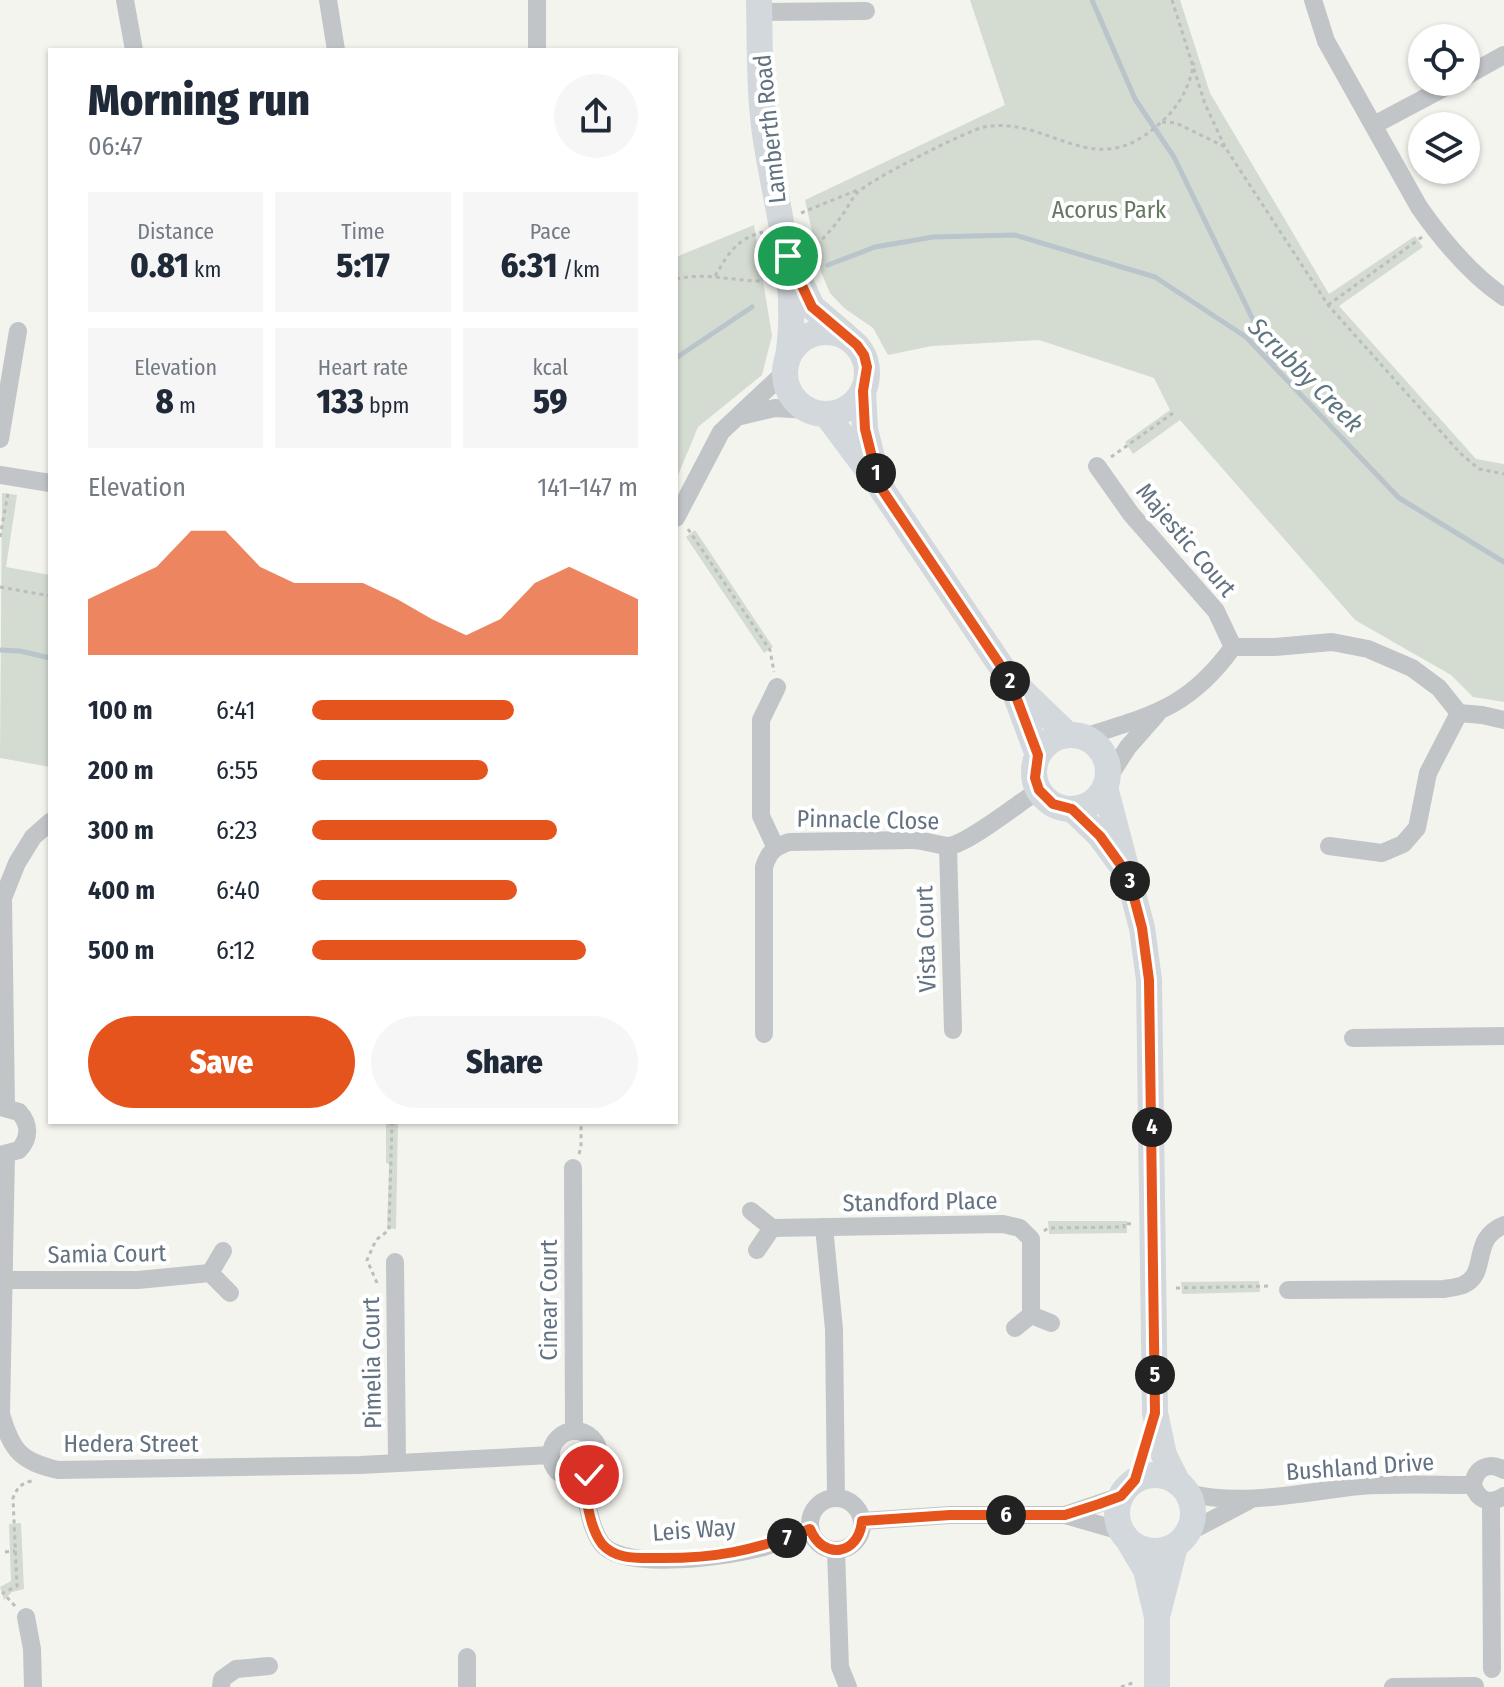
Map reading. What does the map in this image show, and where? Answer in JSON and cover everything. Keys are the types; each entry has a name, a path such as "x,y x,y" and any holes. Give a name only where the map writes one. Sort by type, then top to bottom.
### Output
{"street":[{"path":"125,0 134,48"},
{"path":"328,0 336,48"},
{"path":"537,0 537,48"},
{"path":"1313,0 1326,41 1419,207 1465,264 1504,297"},
{"path":"759,6 866,11"},
{"name":"Lamberth Road","path":"759,6 765,130 791,221 788,256 793,328 786,365 791,395 818,412 879,485 1009,678 1038,755 1035,778 1039,790 1053,804 1072,809 1100,836 1128,875"},
{"path":"1480,68 1504,55"},
{"path":"1374,125 1429,96"},
{"name":"Lamberth Road","path":"788,256 812,307 864,355 867,379 863,391 865,429 879,485"},
{"path":"0,439 18,331"},
{"path":"679,525 721,432 786,365 803,339 825,331 848,337"},
{"path":"739,416 775,408 818,412 848,408 863,391"},
{"name":"Majestic Court","path":"1097,466 1131,514 1216,611 1233,647"},
{"path":"5,476 48,483"},
{"path":"1072,809 1091,803 1128,747 1157,714 1213,675 1233,647 1332,642 1368,649 1412,668 1439,688 1459,713 1504,720"},
{"name":"Lamberth Road","path":"1009,678 1076,736 1095,743 1103,753 1107,765 1106,783 1142,928 1149,980 1155,1413 1164,1455 1193,1512 1157,1617"},
{"path":"775,846 761,816 761,720 777,687"},
{"path":"1329,846 1382,853 1403,844 1417,828 1428,773 1459,713"},
{"path":"1038,755 1045,745 1056,738 1076,736 1157,714"},
{"name":"Pinnacle Close","path":"764,1034 764,867 775,846 789,842 912,840 929,840 948,846 965,839 1039,790"},
{"path":"3,1155 13,1153 24,1145 28,1131 24,1117 3,1107 3,898 17,863 33,837 48,824"},
{"name":"Vista Court","path":"948,846 953,1030"},
{"path":"1353,1038 1504,1036"},
{"name":"Hedera Street","path":"3,1155 5,1280 1,1414 8,1437 20,1456 35,1465 58,1470 397,1463 551,1455"},
{"name":"Cinear Court","path":"573,1168 574,1431"},
{"path":"751,1211 772,1228 757,1250"},
{"name":"Standford Place","path":"772,1228 1003,1224 1020,1228 1031,1239"},
{"path":"1288,1290 1444,1289 1466,1284 1477,1271 1481,1247 1491,1230 1504,1225"},
{"name":"Standford Place","path":"824,1227 834,1329 836,1497"},
{"path":"1031,1239 1031,1315"},
{"path":"223,1251 210,1273 230,1293"},
{"name":"Pimelia Court","path":"395,1262 397,1463"},
{"name":"Samia Court","path":"5,1280 138,1280 210,1273"},
{"path":"1031,1315 1051,1323"},
{"path":"1015,1328 1031,1315"},
{"name":"Lamberth Road","path":"1155,1413 1117,1520 1146,1570 1157,1617 1157,1687"},
{"path":"574,1431 589,1435 595,1441 599,1455 595,1470 582,1479 560,1475 551,1455 552,1447 561,1436 574,1431"},
{"name":"Bushland Drive","path":"1182,1488 1213,1499 1251,1500 1364,1486 1473,1485 1478,1471 1484,1467 1491,1465 1504,1470"},
{"path":"1065,1515 1157,1475 1182,1488"},
{"name":"Leis Way","path":"582,1479 593,1522 603,1544 624,1558 689,1559 727,1555 766,1546 810,1529"},
{"path":"1393,1687 1476,1686 1480,1674 1498,1672 1498,1499 1479,1497 1473,1485"},
{"path":"836,1497 854,1504 862,1521 856,1542 836,1550 820,1544 810,1529 810,1518 816,1507 824,1500 836,1497"},
{"name":"Bushland Drive","path":"1182,1539 1251,1500"},
{"path":"862,1521 950,1515 1065,1515 1125,1537 1140,1549 1152,1552 1182,1539"},
{"path":"836,1550 840,1667 848,1687"},
{"path":"26,1617 32,1649 33,1687"},
{"path":"467,1657 467,1687"},
{"path":"221,1687 222,1679 236,1669 269,1666"}],"path":[{"path":"1172,0 1205,104 1225,147 1328,305 1460,453 1479,469 1504,474"},
{"path":"715,276 729,253 744,237 791,221 860,189 981,127 1005,125 1093,149 1115,149 1136,143 1178,105 1189,85 1194,63"},
{"path":"1162,122 1176,123 1225,147"},
{"path":"817,245 840,219 860,189"},
{"path":"1328,305 1434,229"},
{"path":"678,279 715,276 761,281"},
{"path":"1097,466 1173,413"},
{"path":"0,537 5,476"},
{"path":"679,525 688,529 770,650 777,687"},
{"path":"0,587 48,596"},
{"path":"378,1286 367,1260 376,1240 389,1230 392,1124"},
{"path":"573,1168 581,1147 581,1124"},
{"path":"1031,1239 1048,1228 1124,1227 1124,1223 1130,1223 1132,1230 1154,1230"},
{"path":"1176,1288 1271,1285 1288,1290"},
{"path":"26,1617 3,1593 17,1586 13,1498 24,1482 34,1481"},
{"path":"5,1552 15,1551"},
{"path":"1121,1687 1130,1682 1137,1682 1137,1687"}],"green space":[{"name":"Acorus Park","path":"970,0 1180,0 1210,93 1329,294 1415,236 1423,247 1339,306 1476,459 1504,464 1504,702 1473,697 1451,675 1355,620 1180,420 1133,454 1125,442 1170,410 1154,378 1039,340 932,346 888,355 873,328 844,308 830,293 821,272 805,200 1005,105"},
{"path":"754,225 772,336 762,375 698,427 678,475 678,256"},
{"path":"2,493 17,495 6,567 48,575 48,767 0,758"},
{"path":"695,530 773,647 764,653 686,537"},
{"path":"386,1124 398,1124 396,1229 387,1228 389,1164 386,1163"},
{"path":"1048,1221 1127,1221 1127,1233 1049,1234"},
{"path":"1259,1281 1260,1292 1182,1294 1181,1282"},
{"path":"21,1523 24,1589 12,1592 4,1600 0,1587 11,1581 9,1524"}],"waterway":[{"path":"1092,0 1135,99 1174,157 1274,363"},
{"name":"Scrubby Creek","path":"828,265 875,247 933,237 1015,235 1155,277 1246,337 1399,498 1504,562"},
{"name":"Scrubby Creek","path":"678,357 752,307"},
{"name":"Scrubby Creek","path":"0,650 48,658"}],"route":[{"path":"589,1475 582,1479 593,1522 603,1544 624,1558 689,1559 727,1555 766,1546 810,1529 820,1544 836,1550 856,1542 862,1521 950,1515 1065,1515 1121,1496 1135,1480 1155,1413 1149,980 1142,928 1128,875 1100,836 1072,809 1053,804 1039,790 1035,778 1038,755 1009,678 879,485 865,429 863,391 867,367 864,355 857,345 812,307 788,256"}]}
